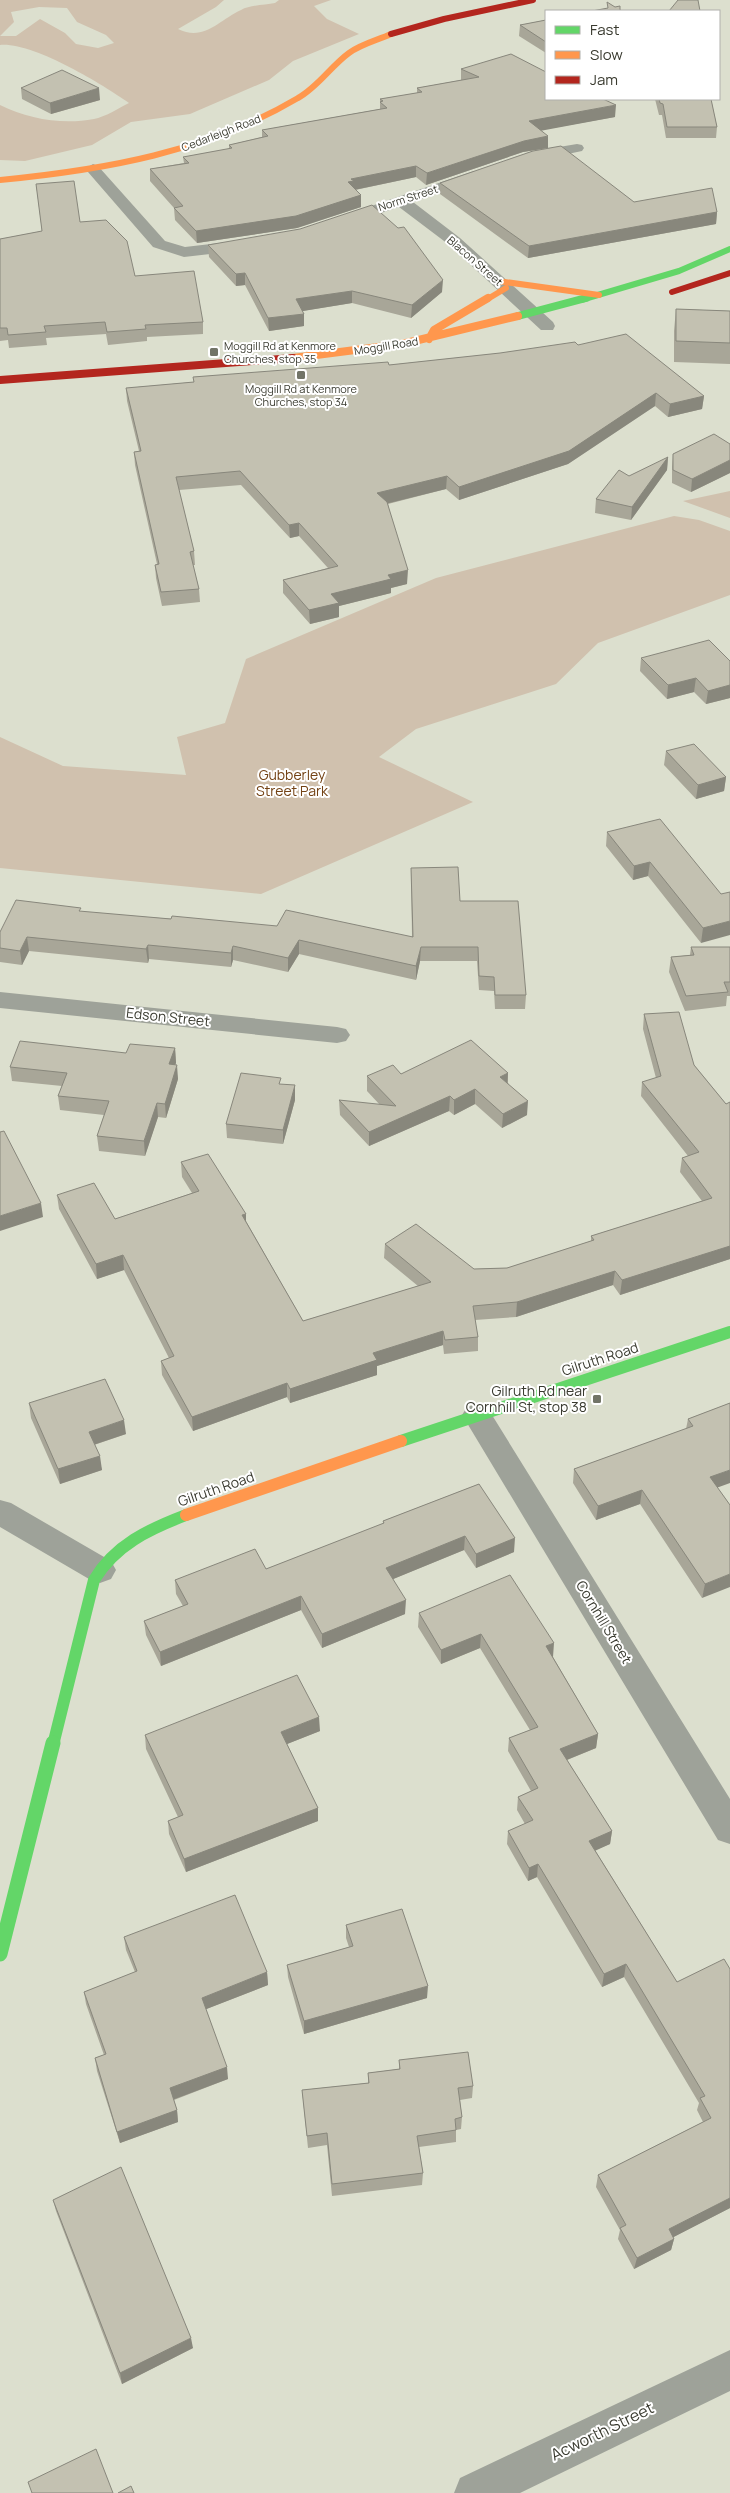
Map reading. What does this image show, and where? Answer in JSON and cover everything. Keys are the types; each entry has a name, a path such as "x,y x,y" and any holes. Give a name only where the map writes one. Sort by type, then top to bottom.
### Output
{"main road":[{"name":"Cedarleigh Road","path":"0,180 93,170 198,144 252,123 305,94 338,62 356,48 427,22 533,0"},
{"name":"Moggill Road","path":"0,380 302,357 369,349 429,338 678,273 730,249"},
{"path":"662,295 730,273"},
{"path":"429,338 434,330 502,284 599,294"},
{"path":"0,391 327,366"},
{"name":"Gilruth Road","path":"0,1954 93,1580 113,1557 162,1525 478,1415 730,1332"}],"street":[{"path":"512,163 577,148"},
{"path":"93,170 159,244 168,249 184,252 202,251 264,242"},
{"name":"Norm Street","path":"331,225 486,172"},
{"name":"Blacon Street","path":"400,200 454,241 532,312 545,327"},
{"name":"Edson Street","path":"0,1000 336,1034"},
{"name":"Cornhill Street","path":"478,1415 730,1829"},
{"path":"0,1512 100,1570"},
{"name":"Acworth Street","path":"497,2488 730,2370"}],"green space":[{"path":"0,0 224,0 216,7 178,29 196,33 211,28 233,14 249,7 275,3 279,0 331,0 314,6 327,19 359,34 293,61 269,80 190,114 131,122 92,145 25,161 0,160 0,105 22,114 46,120 82,121 98,118 129,103 85,76 48,57 14,46 0,45","holes":["39,7 67,8 77,22 106,35 114,43 98,48 76,44 65,33 40,19 16,36 0,36 14,22 11,12"]},
{"path":"730,491 730,518 683,501"},
{"name":"Gubberley Street Park","path":"674,516 699,520 730,531 730,595 598,643 556,684 416,729 379,757 473,802 261,894 0,868 0,737 63,766 186,775 177,737 225,723 246,659 436,578"}],"building":[{"path":"678,0 698,0 700,10 670,10"},
{"path":"607,2 615,7 620,6 620,10 597,10 608,8"},
{"path":"545,20 545,41 520,25"},
{"path":"511,54 545,71 545,100 605,100 616,105 529,121 548,136 524,141 427,173 416,166 351,179 354,181 348,182 361,195 296,216 196,231 174,208 183,206 150,169 189,163 183,157 232,148 229,145 268,136 262,130 387,108 380,102 383,101 380,99 422,92 417,88 479,77 461,69"},
{"path":"62,70 99,88 50,103 21,88"},
{"path":"659,100 711,100 717,127 667,127 663,104 660,103"},
{"path":"561,146 634,202 712,188 717,212 529,246 440,183 533,151"},
{"path":"74,181 80,222 106,220 127,241 135,276 194,271 203,322 145,325 146,329 107,332 105,322 44,326 46,332 8,335 7,328 0,328 0,239 42,231 36,184"},
{"path":"372,205 398,228 404,227 443,280 412,305 352,291 296,299 304,314 268,318 245,273 236,274 208,245 300,229"},
{"path":"676,309 730,311 730,343 676,341"},
{"path":"626,334 704,396 670,404 656,393 569,451 459,487 447,476 377,493 387,502 408,570 388,575 391,579 331,594 339,603 309,610 283,580 338,566 299,523 289,525 240,471 176,477 194,551 190,552 199,589 161,592 155,565 159,564 134,452 141,451 126,388 194,382 193,377 388,362 389,365 500,353 575,342 578,345"},
{"path":"714,434 730,444 730,460 692,479 673,470 673,454"},
{"path":"668,457 632,507 596,499 619,470 629,476"},
{"path":"709,640 730,661 730,685 708,691 696,678 668,685 641,658"},
{"path":"694,744 726,777 698,785 666,751"},
{"path":"660,819 721,894 730,892 730,921 703,928 650,862 634,866 607,832"},
{"path":"458,867 460,901 518,901 526,995 495,995 494,977 479,976 478,947 421,947 416,966 299,940 288,958 233,946 231,953 148,945 146,949 27,937 20,951 0,948 0,932 16,900 81,908 79,911 171,919 172,916 277,926 286,910 413,937 411,868"},
{"path":"691,947 730,947 730,982 724,982 728,992 686,996 671,957 694,955"},
{"path":"679,1012 694,1065 726,1104 730,1102 730,1246 622,1280 615,1271 517,1302 473,1306 478,1337 445,1340 443,1331 373,1353 377,1360 290,1389 287,1383 192,1417 161,1361 174,1356 123,1255 96,1264 57,1195 94,1183 115,1219 199,1191 181,1162 208,1154 246,1214 242,1215 303,1321 431,1282 385,1244 416,1224 474,1269 507,1268 594,1240 591,1236 712,1198 682,1158 699,1152 642,1082 661,1076 644,1014"},
{"path":"471,1040 508,1073 500,1077 528,1101 503,1114 475,1089 454,1100 450,1096 369,1132 339,1100 396,1106 367,1076 393,1065 401,1074"},
{"path":"20,1041 126,1053 130,1044 175,1048 169,1064 177,1065 165,1104 157,1103 144,1141 97,1136 109,1101 58,1096 67,1073 10,1067"},
{"path":"241,1073 281,1078 279,1084 295,1085 283,1130 226,1124"},
{"path":"4,1131 41,1203 0,1216 0,1132"},
{"path":"105,1379 124,1420 89,1432 100,1456 58,1469 29,1403"},
{"path":"730,1403 730,1470 710,1477 730,1505 730,1574 705,1584 642,1490 598,1506 574,1469 693,1426 688,1419"},
{"path":"479,1484 515,1538 476,1554 465,1536 386,1568 406,1600 322,1634 301,1596 160,1652 144,1621 188,1604 175,1580 255,1549 266,1569"},
{"path":"510,1575 554,1643 546,1646 598,1734 560,1749 612,1831 589,1841 677,1982 724,1959 730,1969 730,2198 669,2229 674,2239 637,2258 620,2228 626,2225 598,2175 711,2118 700,2098 705,2096 626,1964 604,1974 538,1864 529,1868 508,1831 533,1820 518,1797 538,1788 509,1738 538,1727 481,1634 441,1650 419,1613"},
{"path":"297,1675 319,1717 281,1732 318,1808 184,1859 168,1821 183,1815 145,1735"},
{"path":"235,1895 267,1972 202,1998 227,2067 170,2088 177,2110 117,2132 95,2058 106,2054 84,1992 137,1971 124,1937"},
{"path":"402,1909 428,1986 304,2021 287,1965 353,1946 346,1925"},
{"path":"468,2052 473,2086 458,2088 462,2117 455,2119 456,2130 417,2136 423,2173 332,2184 327,2133 307,2136 302,2090 369,2083 368,2073 400,2069 399,2060"},
{"path":"121,2167 191,2338 120,2373 53,2200"},
{"path":"96,2449 113,2493 32,2493 28,2482"},
{"path":"131,2486 134,2493 118,2493"}],"traffic: fast":[{"path":"518,316 652,280 705,261 730,249"},
{"path":"401,1441 730,1332"},
{"path":"0,1954 94,1580 110,1557 121,1548 146,1532 186,1515"}],"traffic: slow":[{"path":"0,180 64,174 128,163 221,136 257,121 301,97 350,52 391,34"},
{"path":"498,281 599,295"},
{"path":"429,339 434,330 506,288"},
{"path":"293,358 402,344 518,316"},
{"path":"186,1515 401,1441"}],"traffic: jam":[{"path":"391,34 444,19 533,0"},
{"path":"672,292 730,273"},
{"path":"0,380 293,358"}],"place":[{"name":"Moggill Rd at Kenmore Churches, stop 35","path":"214,352"},
{"name":"Moggill Rd at Kenmore Churches, stop 34","path":"301,375"},
{"name":"Gilruth Rd near Cornhill St, stop 38","path":"597,1399"}]}
